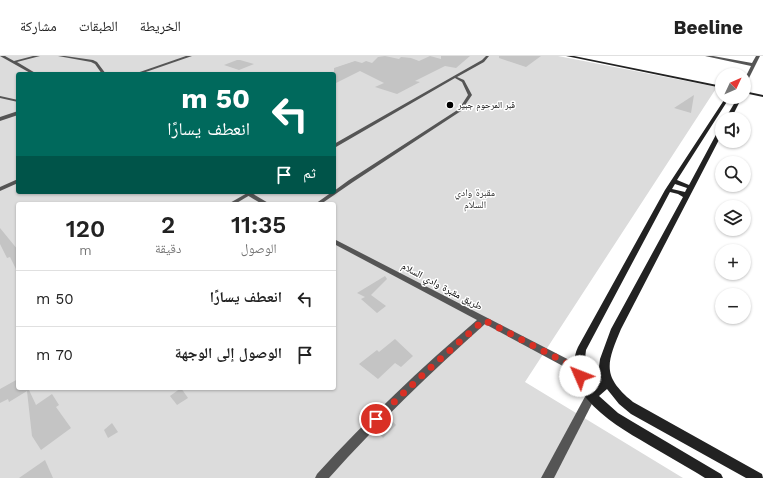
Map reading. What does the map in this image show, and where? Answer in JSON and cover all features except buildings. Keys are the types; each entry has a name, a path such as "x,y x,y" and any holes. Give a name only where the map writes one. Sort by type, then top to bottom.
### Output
{"street":[{"path":"2,56 31,72"},
{"path":"14,62 38,56"},
{"path":"142,72 190,56"},
{"path":"568,56 715,86"},
{"path":"583,56 715,82"},
{"path":"707,56 754,65"},
{"path":"751,72 758,56"},
{"path":"751,88 763,91"},
{"path":"751,91 763,97"},
{"path":"751,97 763,97"},
{"path":"717,478 622,422 605,410 591,396 584,386 578,369 578,358 668,190 723,104"},
{"path":"0,119 16,114"},
{"path":"715,142 616,329 604,360 604,369 607,381 623,402 758,478"},
{"path":"674,180 679,184 691,186"},
{"path":"0,189 16,182"},
{"path":"668,190 680,192 686,196"},
{"path":"251,194 264,202"},
{"name":"طريق مقبرة وادي السلام","path":"336,242 578,369 607,381"},
{"path":"321,478 376,419 417,379 484,320"},
{"path":"546,478 591,396 607,381"}],"lane":[{"path":"60,56 92,61 96,63 103,72"},
{"path":"336,145 483,61 488,56"},
{"path":"336,191 460,110 470,95 464,81 455,77"},
{"path":"0,97 16,101"},
{"path":"234,202 247,194"},
{"path":"321,202 332,194"}],"green space":[{"name":"مقبرة وادي السلام","path":"0,56 558,56 715,87 715,90 525,382 683,478 0,478"}],"place":[{"name":"قبر المرحوم جبير","path":"450,105"}],"route":[{"path":"376,419 417,379 484,320 578,369 580,376"}]}
